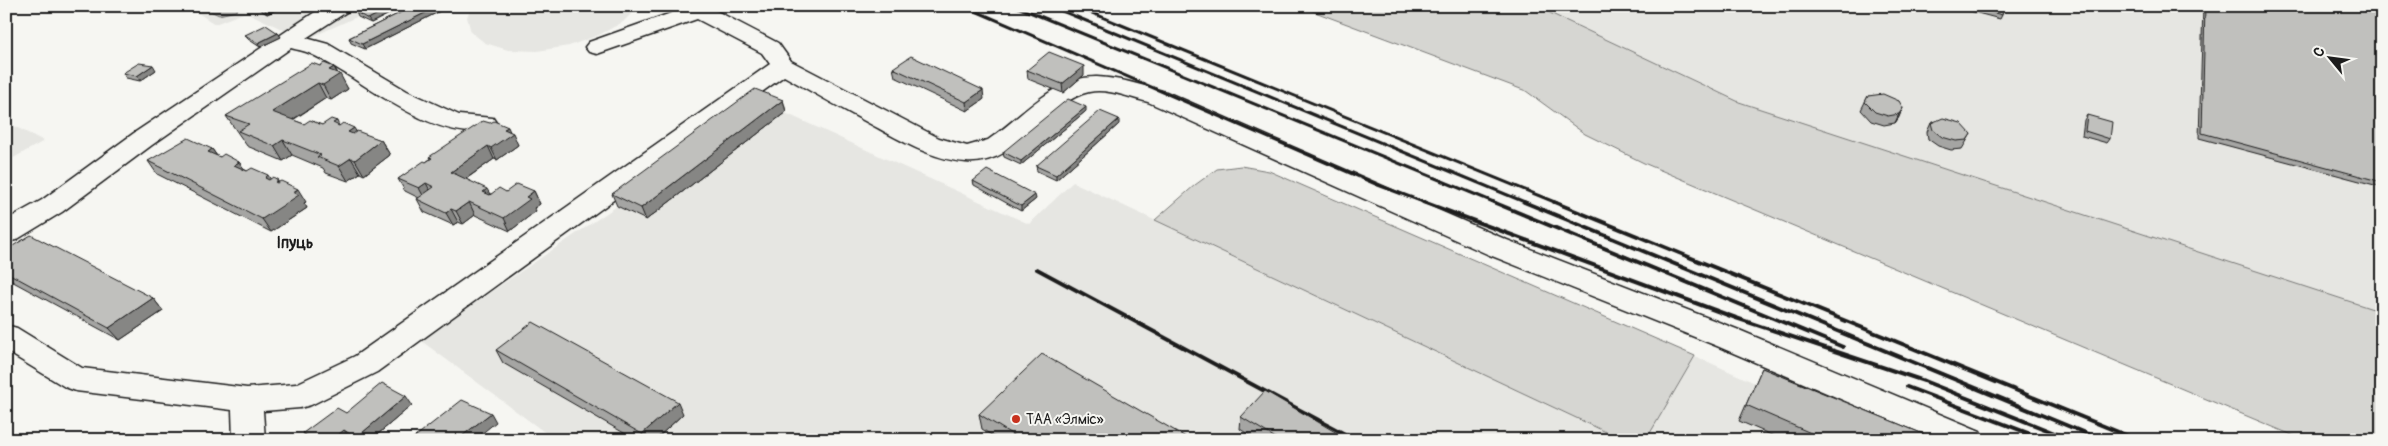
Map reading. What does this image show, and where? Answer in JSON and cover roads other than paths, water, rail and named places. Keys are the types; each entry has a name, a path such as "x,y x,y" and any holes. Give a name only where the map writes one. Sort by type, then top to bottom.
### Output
{"street":[{"path":"6,234 52,206 143,139 340,6"},
{"path":"597,47 702,8 770,48 784,66 916,138 948,150 969,154 992,149 1069,92 1085,86 1105,84 1157,97 1497,247 1728,338 1969,440"},
{"path":"287,40 320,49 398,96 455,123 484,124"},
{"path":"6,336 76,378 247,400 300,396 366,364 784,66"},
{"path":"247,400 250,440"}],"railway":[{"path":"964,6 1378,185 1426,203"},
{"path":"1015,6 1496,203"},
{"path":"1050,6 1527,203"},
{"path":"1075,6 1557,203"},
{"path":"1423,202 1736,318 1924,381 2072,440"},
{"path":"1493,202 1843,347"},
{"path":"1524,202 2102,440"},
{"path":"1554,202 2138,440"},
{"path":"1037,269 1356,440"},
{"path":"1907,387 2046,440"}],"place":[{"name":"ТАА «Элміс»","path":"1016,419"}],"district":[{"name":"Іпуць","path":"295,242"}]}
